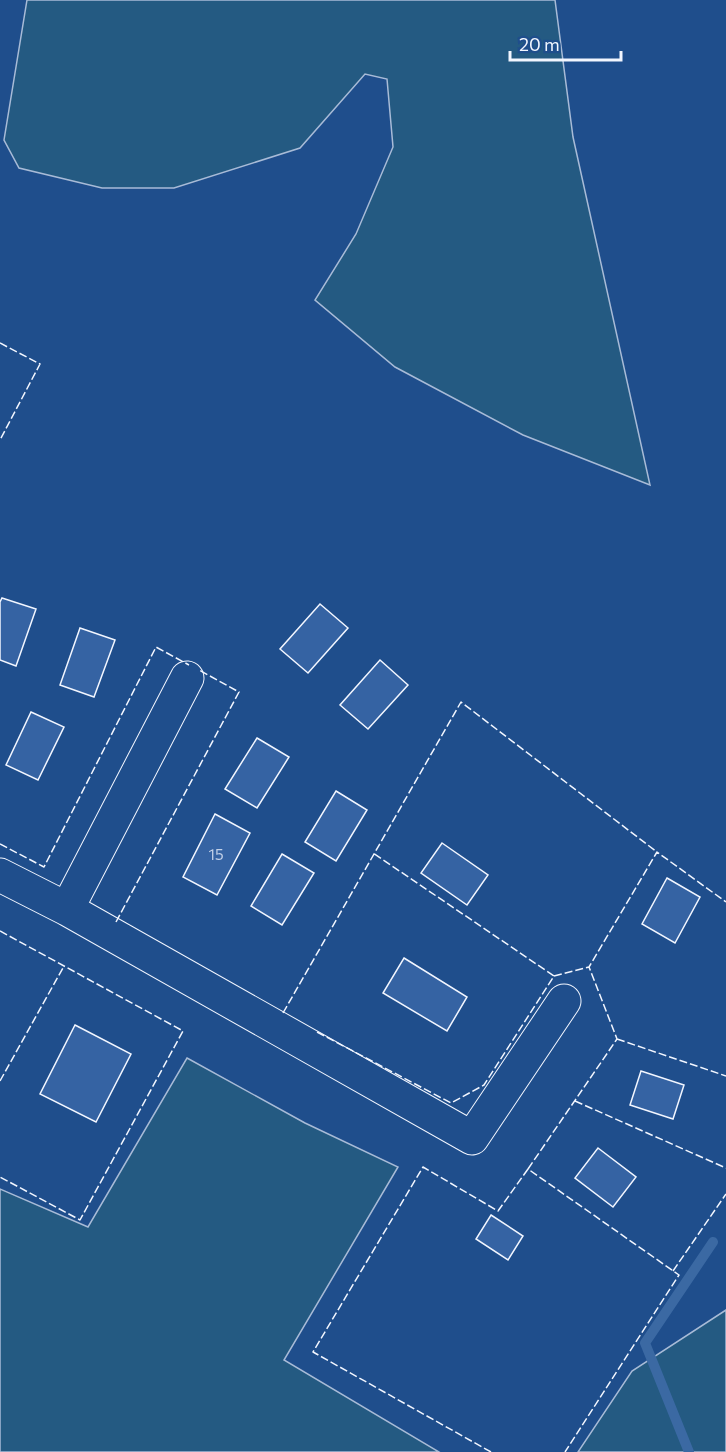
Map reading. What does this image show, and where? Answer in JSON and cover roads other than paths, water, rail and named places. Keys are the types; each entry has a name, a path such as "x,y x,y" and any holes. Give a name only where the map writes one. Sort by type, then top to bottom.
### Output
{"lane":[{"path":"67,909 187,678"},
{"path":"0,875 67,909 472,1138 564,1002"}],"waterway":[{"path":"689,1452 645,1343 713,1242"}]}
